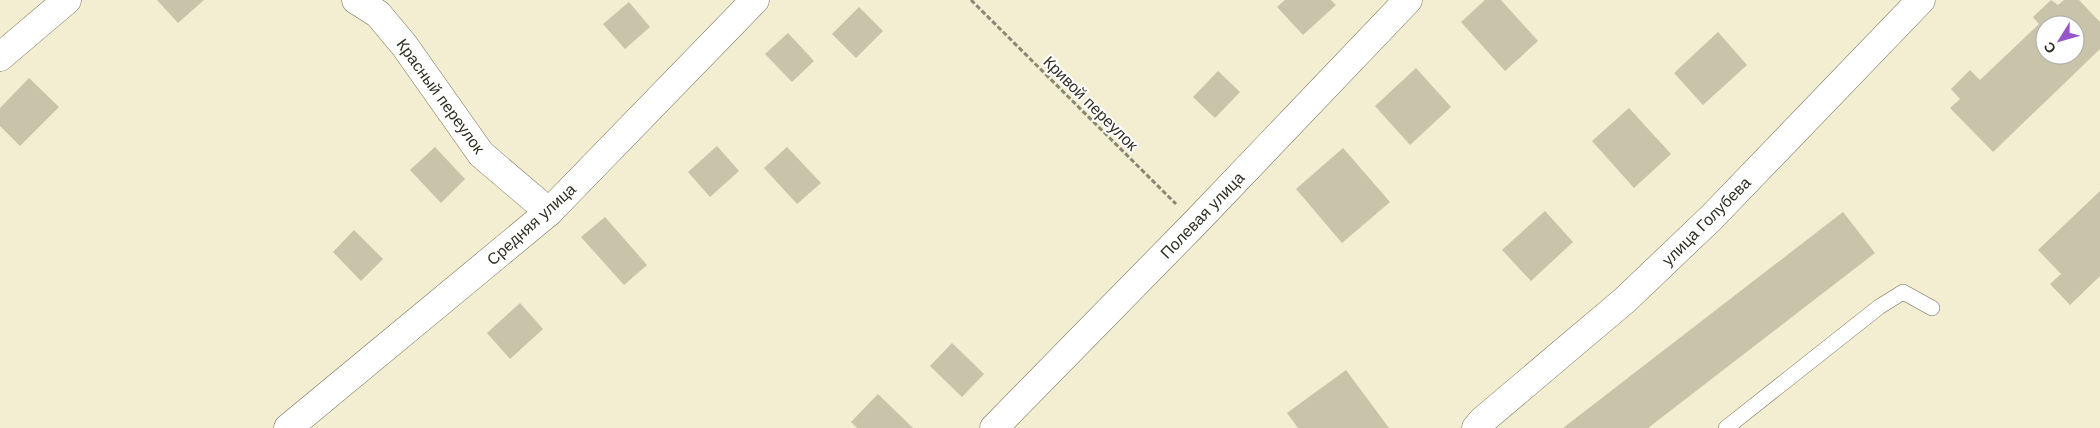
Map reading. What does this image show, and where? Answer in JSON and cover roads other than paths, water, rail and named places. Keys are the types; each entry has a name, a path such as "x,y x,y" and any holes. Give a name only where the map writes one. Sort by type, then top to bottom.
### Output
{"street":[{"path":"0,57 67,0"},
{"name":"Красный переулок","path":"356,0 378,14 404,45 481,154 548,212"},
{"name":"Средняя улица","path":"288,428 548,212 755,0"},
{"name":"Полевая улица","path":"994,428 1195,223 1408,0"},
{"name":"улица Голубева","path":"1476,428 1483,420 1625,300 1712,217 1922,0"}],"lane":[{"path":"1726,428 1879,307 1903,292 1932,308"}]}
